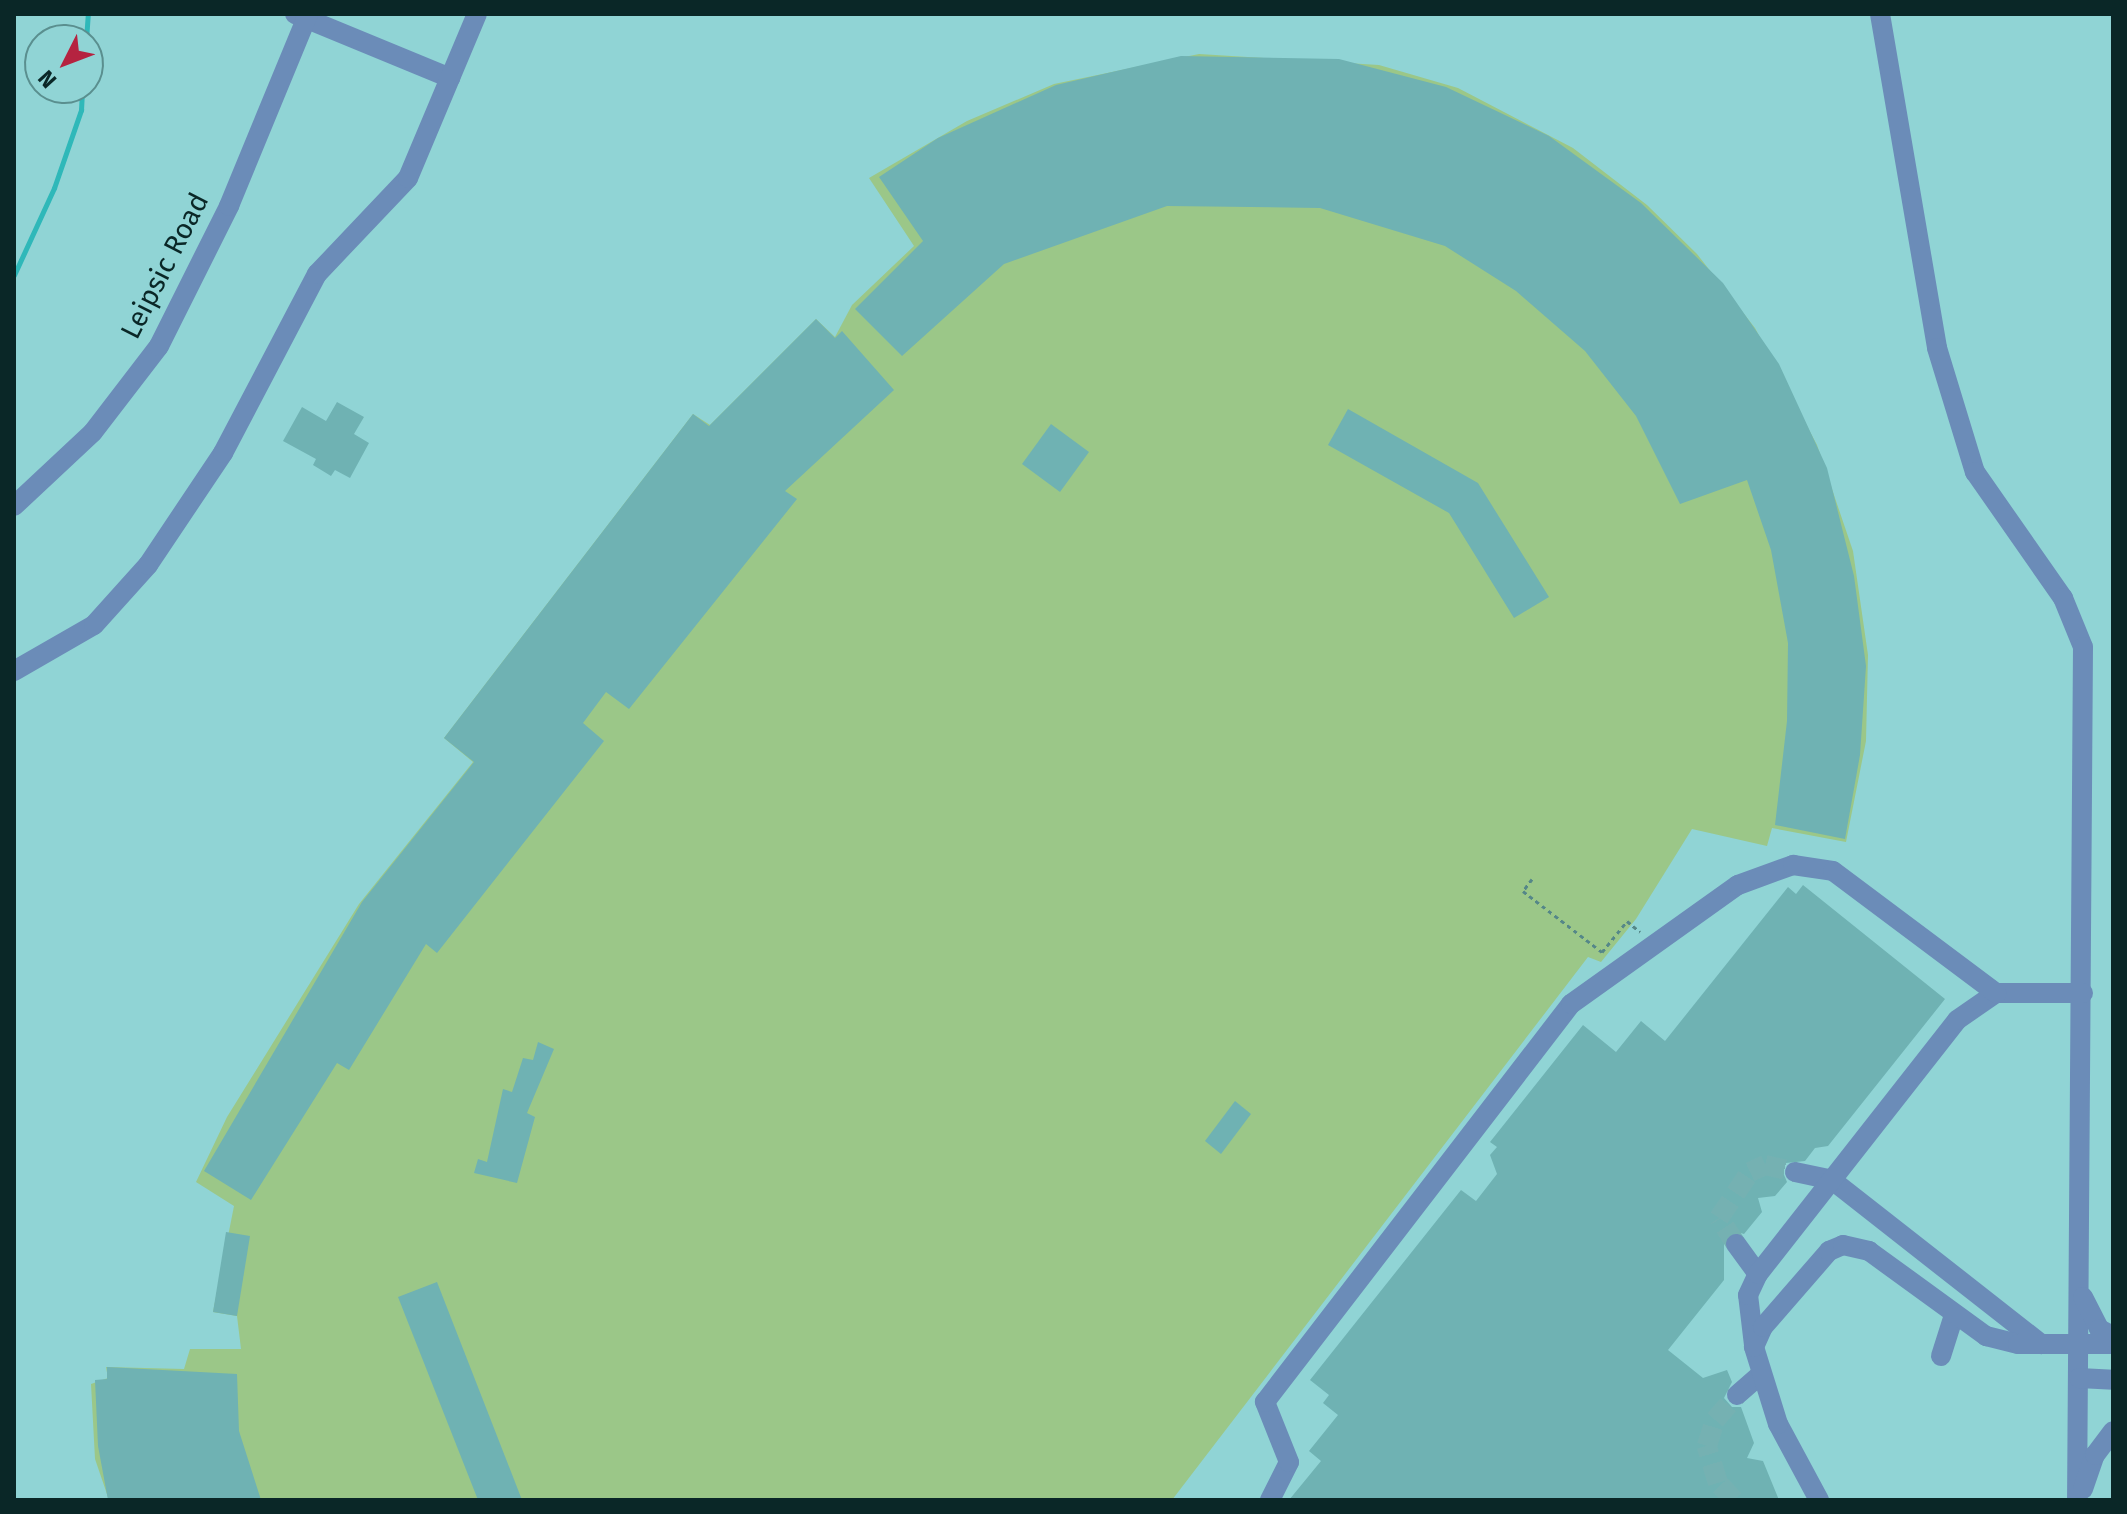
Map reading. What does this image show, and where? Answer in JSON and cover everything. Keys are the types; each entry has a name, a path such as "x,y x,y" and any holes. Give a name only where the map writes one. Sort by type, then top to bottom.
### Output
{"street":[{"path":"14,671 94,625 148,565 223,453 317,274 408,178 477,14"},
{"path":"1880,14 1937,348 1975,472 2063,598 2083,647 2078,1500"},
{"path":"303,15 450,78"},
{"name":"Leipsic Road","path":"14,506 93,432 159,346 205,260 303,15"},
{"path":"1270,1500 1289,1462 1265,1402 1571,1004 1738,885 1793,865 1833,871 1996,993"},
{"path":"1819,1500 1778,1424 1760,1375 1748,1295 1758,1274 1957,1020 1996,993 2083,993"},
{"path":"1795,1172 1832,1180 2041,1344"},
{"path":"1736,1244 1758,1274"},
{"path":"1754,1347 1763,1327 1808,1271 1843,1245 1869,1251 1986,1336 2041,1344 2113,1344"},
{"path":"2080,1284 2088,1314 2113,1336"},
{"path":"1941,1356 1954,1315"},
{"path":"1737,1395 1760,1375"},
{"path":"2079,1378 2113,1380"},
{"path":"2078,1500 2095,1455 2113,1431"}],"path":[{"path":"1532,879 1523,891 1602,952 1627,921"}],"green space":[{"path":"1199,54 1379,65 1458,88 1573,148 1647,205 1697,254 1755,328 1817,445 1853,551 1868,655 1866,741 1846,842 1772,828 1767,846 1692,829 1636,919 1601,962 1588,957 1172,1500 109,1500 95,1459 91,1384 108,1378 106,1367 184,1369 190,1349 241,1349 237,1316 213,1312 234,1206 196,1182 227,1117 359,904 473,762 444,738 693,414 710,425 816,319 835,337 852,305 914,246 869,178 967,121 1054,84"}],"building":[{"path":"1181,56 1339,59 1446,87 1549,136 1641,203 1723,283 1779,364 1827,468 1854,576 1866,666 1860,755 1845,839 1775,825 1787,721 1788,643 1771,550 1747,480 1680,504 1636,416 1585,351 1516,291 1445,246 1320,208 1167,206 1004,264 902,356 855,309 923,241 879,177 938,138 1056,85"},
{"path":"816,319 835,338 842,331 894,390 785,491 797,499 629,709 606,692 583,723 604,741 437,953 426,944 349,1070 337,1063 251,1200 204,1171 362,902 474,762 444,738 693,414 709,426"},
{"path":"337,402 364,417 354,434 369,443 350,478 335,470 331,476 313,465 316,459 283,441 302,407 326,421"},
{"path":"1348,409 1478,483 1549,597 1514,618 1449,513 1328,445"},
{"path":"1051,424 1089,452 1060,492 1022,464"},
{"path":"1803,885 1945,999 1828,1146 1815,1148 1805,1161 1786,1163 1782,1170 1787,1182 1775,1196 1758,1198 1762,1212 1744,1234 1734,1231 1724,1238 1724,1280 1668,1350 1703,1378 1727,1370 1732,1382 1724,1398 1732,1407 1741,1407 1754,1443 1747,1458 1763,1461 1779,1500 1289,1500 1321,1461 1309,1451 1338,1415 1323,1403 1329,1395 1310,1380 1461,1190 1476,1201 1497,1174 1490,1155 1497,1147 1490,1142 1583,1025 1616,1052 1641,1021 1665,1041 1788,887 1796,894"},
{"path":"538,1042 554,1049 527,1113 535,1117 517,1183 474,1173 478,1159 487,1162 503,1089 512,1092 523,1058 533,1060"},
{"path":"1235,1101 1251,1114 1221,1154 1205,1141"},
{"path":"226,1232 250,1236 237,1316 213,1312"},
{"path":"437,1282 522,1500 478,1500 398,1297"},
{"path":"107,1367 237,1374 239,1431 261,1500 108,1500 98,1446 95,1380 107,1379"}],"waterway":[{"path":"87,24 88,14"},
{"path":"14,275 54,188 81,104"}],"tunnel":[{"path":"1736,1244 1719,1218 1750,1172 1765,1165 1795,1172"},
{"path":"1734,1500 1718,1483 1707,1446 1715,1420 1737,1395"}]}
